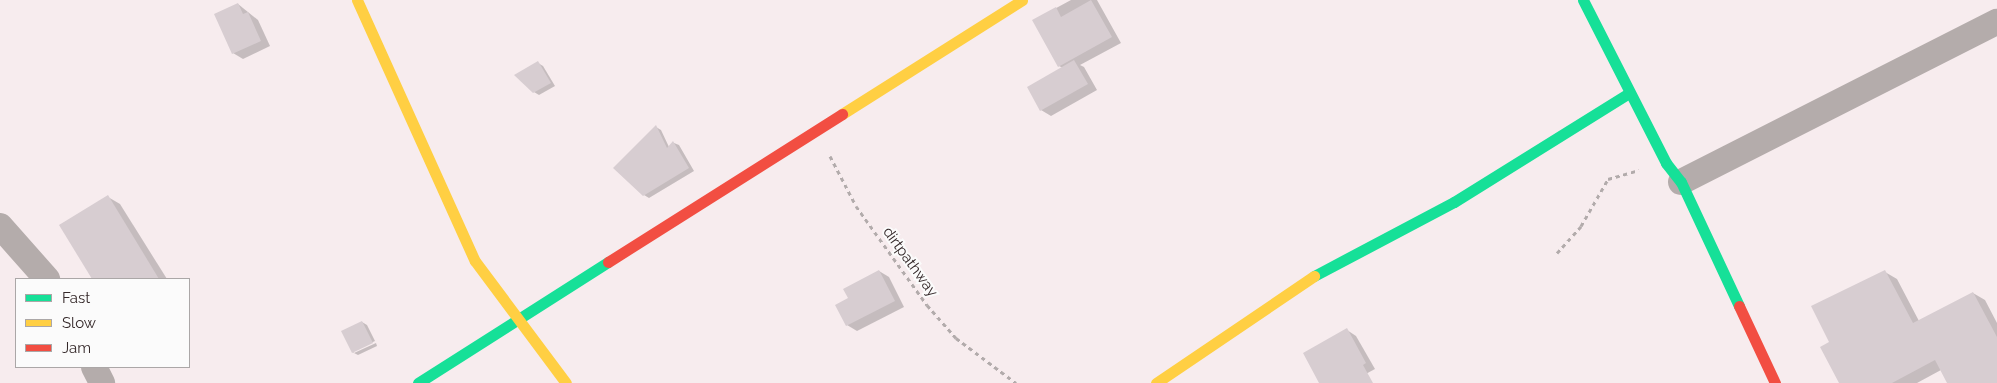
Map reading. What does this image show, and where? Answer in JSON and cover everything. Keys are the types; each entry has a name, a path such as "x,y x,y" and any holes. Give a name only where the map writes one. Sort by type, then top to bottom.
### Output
{"street":[{"path":"357,0 475,261 566,383"},
{"path":"418,383 1022,0"},
{"path":"1583,0 1629,93 1673,172 1775,383"},
{"path":"1673,172 1997,22"},
{"path":"1156,383 1322,271 1454,202 1629,93"},
{"path":"0,226 45,278"},
{"path":"94,368 102,383"}],"path":[{"name":"dirtpathway","path":"820,127 833,166 856,206 927,305 956,338 1016,383"},
{"path":"1558,253 1581,226 1608,178 1673,172"}],"building":[{"path":"1091,0 1112,37 1058,67 1032,20 1056,7 1061,17"},
{"path":"238,3 243,14 248,12 261,41 232,54 214,14"},
{"path":"1074,60 1088,84 1040,111 1027,87"},
{"path":"538,61 551,83 533,93 514,75"},
{"path":"656,125 667,148 673,141 689,168 643,196 613,168"},
{"path":"108,195 158,278 91,278 59,225"},
{"path":"879,270 895,301 846,326 835,305 848,298 843,289"},
{"path":"1885,270 1913,323 1973,292 1997,337 1997,383 1947,383 1935,360 1892,383 1839,383 1820,347 1829,342 1811,306"},
{"path":"362,321 373,343 352,353 341,331"},
{"path":"1347,328 1366,363 1363,365 1373,383 1319,383 1303,353"}],"traffic: fast":[{"path":"1583,0 1666,163 1681,182 1739,306"},
{"path":"1314,276 1454,202 1629,93"},
{"path":"418,383 608,262"}],"traffic: slow":[{"path":"357,0 475,261 566,383"},
{"path":"842,114 1022,0"},
{"path":"1156,383 1314,276"}],"traffic: jam":[{"path":"608,262 842,114"},
{"path":"1739,306 1775,383"}]}
